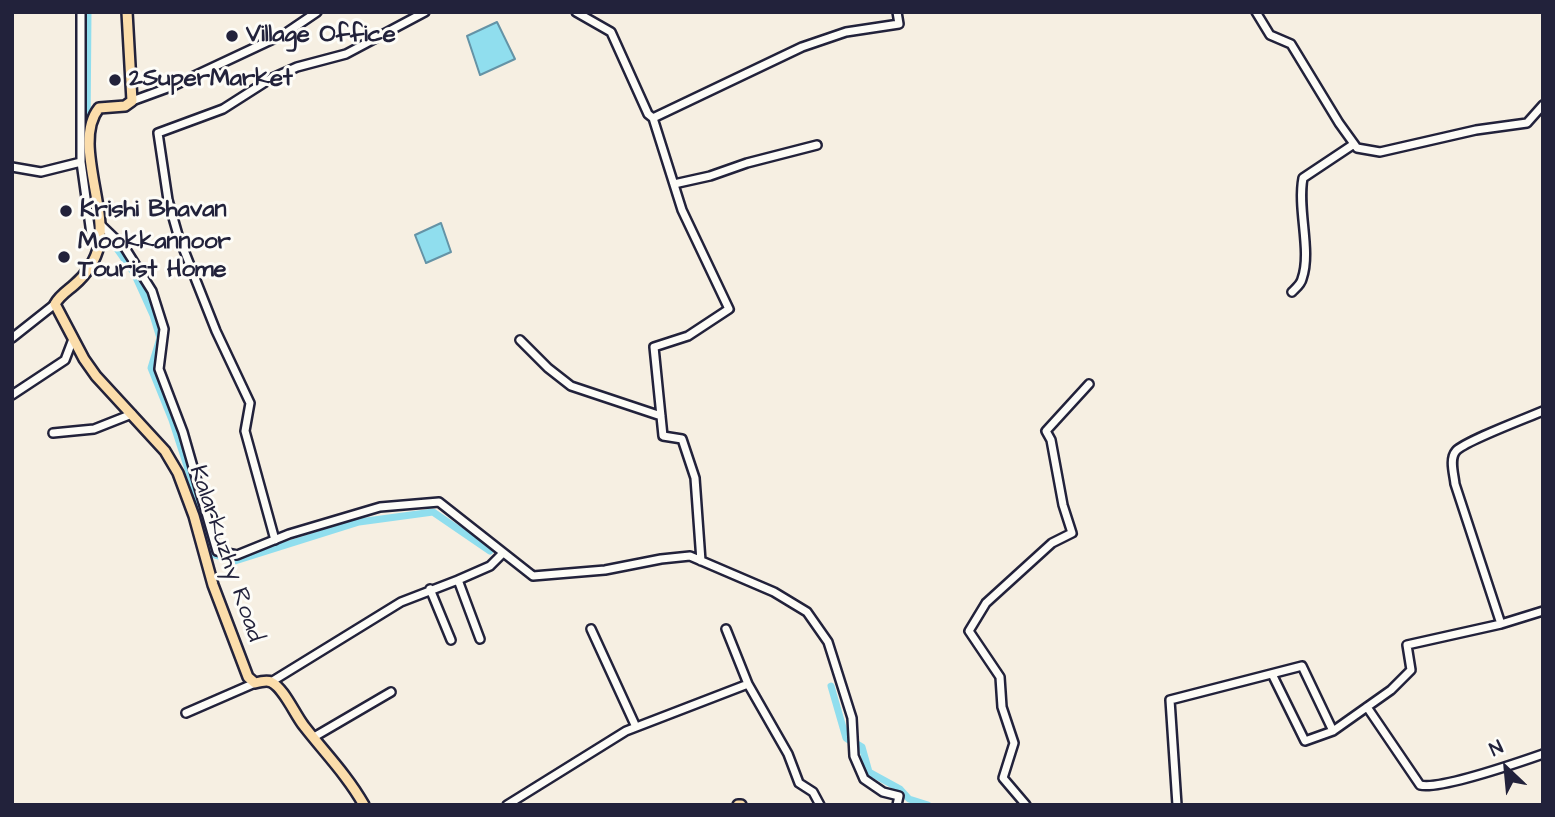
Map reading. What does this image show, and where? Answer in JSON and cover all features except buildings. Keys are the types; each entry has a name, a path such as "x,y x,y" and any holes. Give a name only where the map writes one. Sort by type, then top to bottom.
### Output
{"main road":[{"path":"55,304 89,269 100,235 90,127 99,108 125,106 132,101 127,12"},
{"name":"Kalarkuzhy Road","path":"55,304 96,376 165,451 178,473 194,516 213,585 248,677 255,683"},
{"path":"255,683 271,682 349,779 364,805"}],"street":[{"path":"81,12 81,162 91,234 100,235 125,248 152,291 164,329 159,369 183,432 217,551 237,555 275,540 380,507 439,502 533,576 605,570 690,556 774,592 807,612 828,642 852,718 853,756 864,779 883,792 899,796 897,805"},
{"path":"132,101 173,86 276,37 317,12"},
{"path":"275,540 245,431 250,403 216,331 178,235 168,200 158,133 223,109 270,79 297,67 346,54 425,12"},
{"path":"576,12 611,32 648,114 653,118 682,209 729,309 688,336 654,347 663,436 682,439 695,478 701,561"},
{"path":"653,118 802,47 846,32 900,24 897,12"},
{"path":"1256,12 1270,35 1291,44 1357,148 1380,152 1476,130 1527,123 1543,105"},
{"path":"1292,292 1302,281 1306,259 1300,196 1303,178 1354,144"},
{"path":"674,184 817,145"},
{"path":"12,167 41,172 81,162"},
{"path":"12,338 55,304"},
{"path":"12,395 65,360 73,339"},
{"path":"520,340 571,386 661,416"},
{"path":"1026,805 1003,778 1014,743 1002,707 1000,677 969,631 986,603 1003,586 1052,543 1072,533 1054,467 1051,440 1046,431 1090,384"},
{"path":"1501,624 1455,484 1452,461 1456,451 1469,443 1543,411"},
{"path":"52,433 94,429 132,414"},
{"path":"271,682 401,602 491,566 503,553"},
{"path":"458,579 480,639"},
{"path":"430,589 451,640"},
{"path":"1272,674 1305,741 1333,730 1391,690 1411,670 1407,645 1501,624 1543,611"},
{"path":"591,629 636,727"},
{"path":"726,629 748,684 788,754 799,783 813,792 820,805"},
{"path":"1177,805 1170,700 1302,666 1333,730"},
{"path":"186,713 255,683"},
{"path":"507,805 626,731 748,684"},
{"path":"314,737 391,692"},
{"path":"1367,707 1385,731 1414,780 1424,787 1498,769 1543,754"}],"water":[{"path":"497,22 515,59 480,75 467,36"},
{"path":"441,223 451,252 426,263 415,235"}],"waterway":[{"path":"87,131 88,12"},
{"path":"86,156 94,230 100,234"},
{"path":"100,235 115,246 134,273 153,315 160,338 151,368 172,420 196,494 211,554 235,561 359,522 433,512 490,551"},
{"path":"831,686 846,738 849,740"},
{"path":"857,744 862,747 869,772 900,789 909,799 928,805"}],"place":[{"name":"Village Office","path":"232,36"},
{"name":"2SuperMarket","path":"115,80"},
{"name":"Krishi Bhavan","path":"66,211"},
{"name":"Mookkannoor Tourist Home","path":"64,257"}]}
